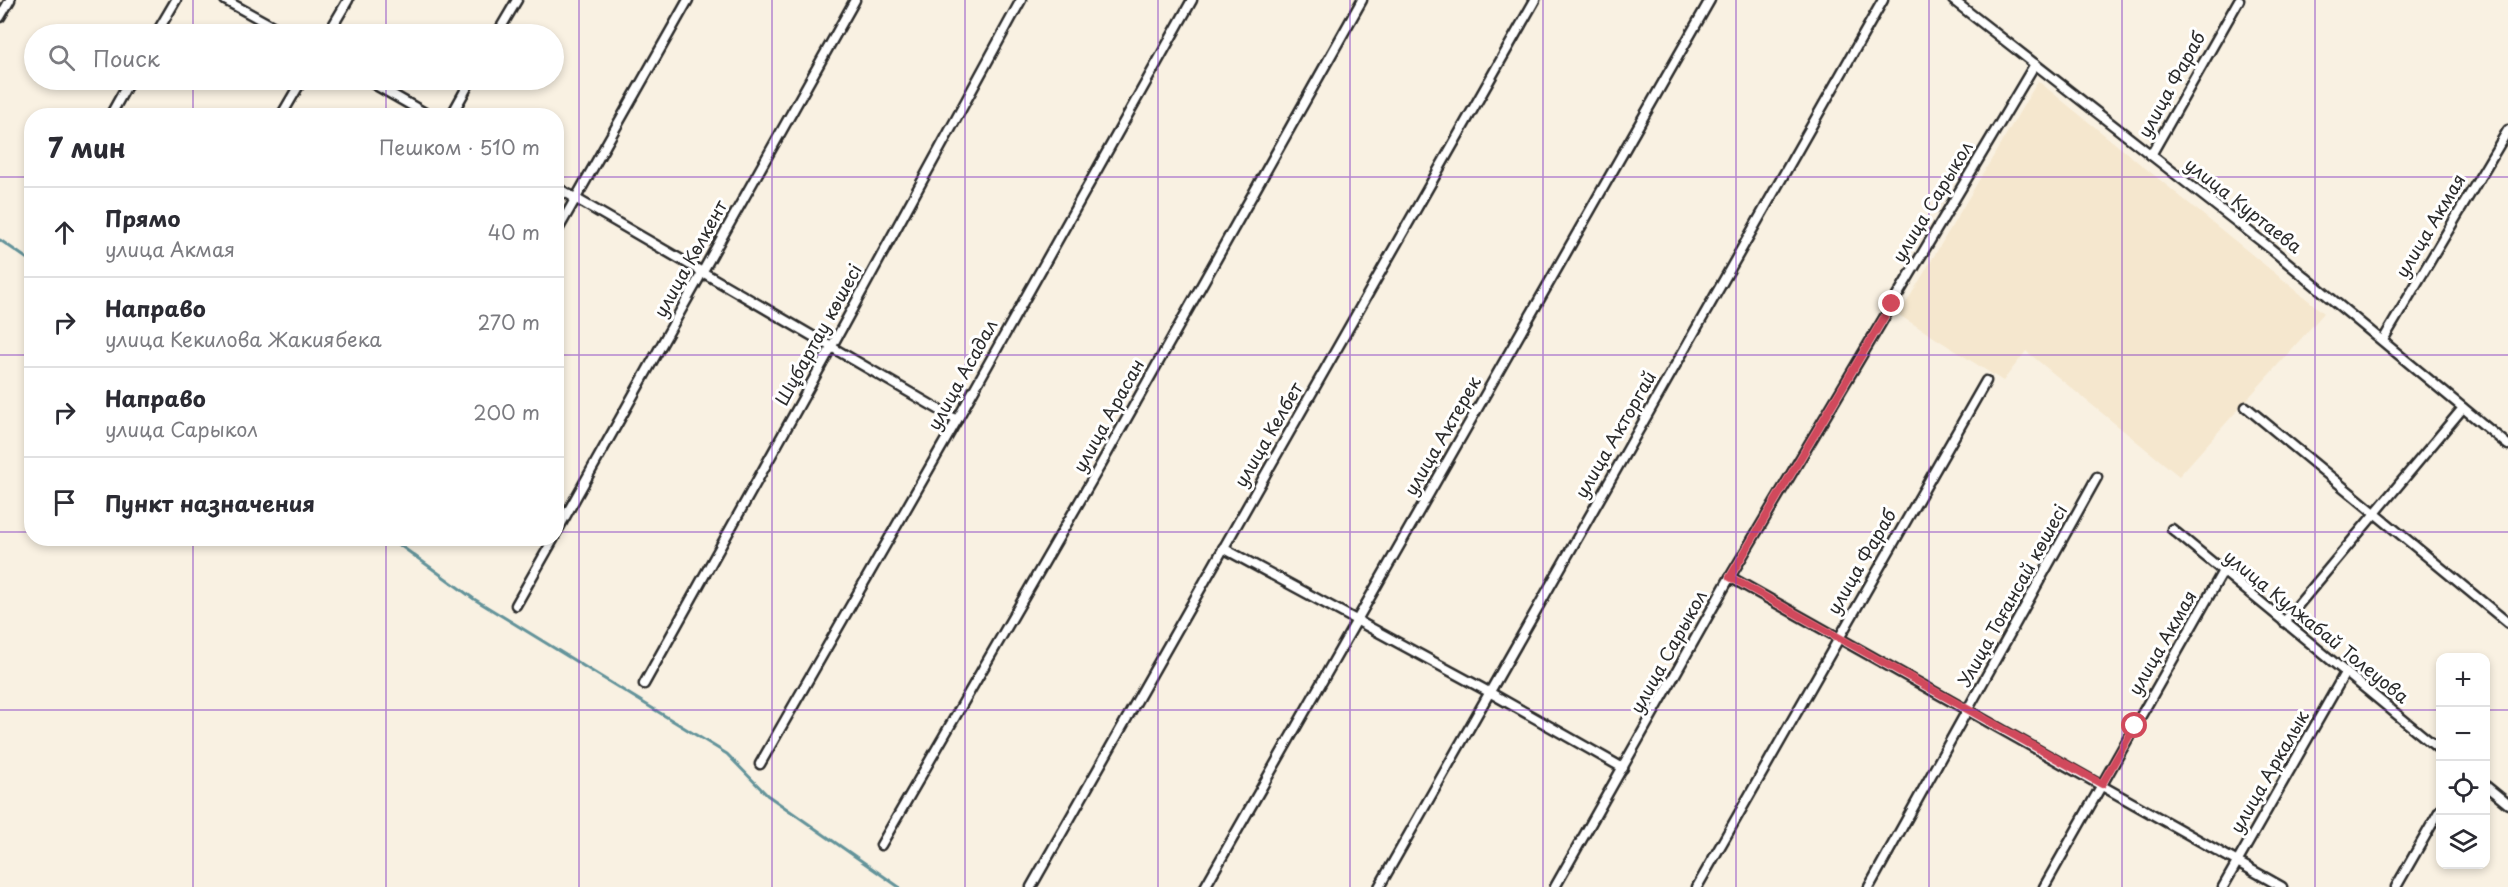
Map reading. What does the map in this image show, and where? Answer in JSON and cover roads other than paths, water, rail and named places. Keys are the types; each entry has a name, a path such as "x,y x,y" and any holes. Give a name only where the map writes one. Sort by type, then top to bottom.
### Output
{"street":[{"path":"0,18 10,0"},
{"path":"162,24 176,0"},
{"path":"225,0 269,24"},
{"path":"334,24 348,0"},
{"path":"503,24 517,0"},
{"path":"564,219 688,0"},
{"name":"улица Көлкент","path":"564,519 855,0"},
{"name":"Шұбартау көшесі","path":"644,684 1021,0"},
{"name":"улица Асадал","path":"760,764 957,420 1192,0"},
{"name":"улица Арасан","path":"881,845 1100,466 1362,0"},
{"name":"улица Келбет","path":"1031,887 1535,0"},
{"name":"улица Актерек","path":"1205,887 1710,0"},
{"name":"улица Акторгай","path":"1380,887 1883,0"},
{"name":"улица Куртаева","path":"1953,0 2383,340 2508,443"},
{"name":"улица Фараб","path":"2151,155 2239,0"},
{"name":"улица Сарыкол","path":"1555,887 1730,577 2035,64"},
{"path":"114,108 124,90"},
{"path":"286,108 296,90"},
{"path":"384,90 416,108"},
{"path":"455,108 465,90"},
{"name":"улица Акмая","path":"2383,340 2508,130"},
{"path":"564,191 957,420"},
{"name":"улица Фараб","path":"1697,887 1837,638 1986,381"},
{"path":"2247,407 2508,623"},
{"path":"2284,622 2463,408"},
{"name":"Улица Тоғансай көшесі","path":"1869,887 2097,477"},
{"name":"улица Кулжабай Толеуова","path":"2172,529 2436,747"},
{"path":"516,605 549,546"},
{"path":"1223,548 1489,692 1623,768"},
{"name":"улица Акмая","path":"2044,887 2223,571"},
{"path":"1730,577 2282,887"},
{"name":"улица Аркалык","path":"2223,887 2345,673"},
{"path":"2490,789 2508,804"},
{"path":"2396,887 2437,815"}],"waterway":[{"path":"0,240 24,256"},
{"path":"401,546 474,599 727,754 767,795 899,887"}]}
